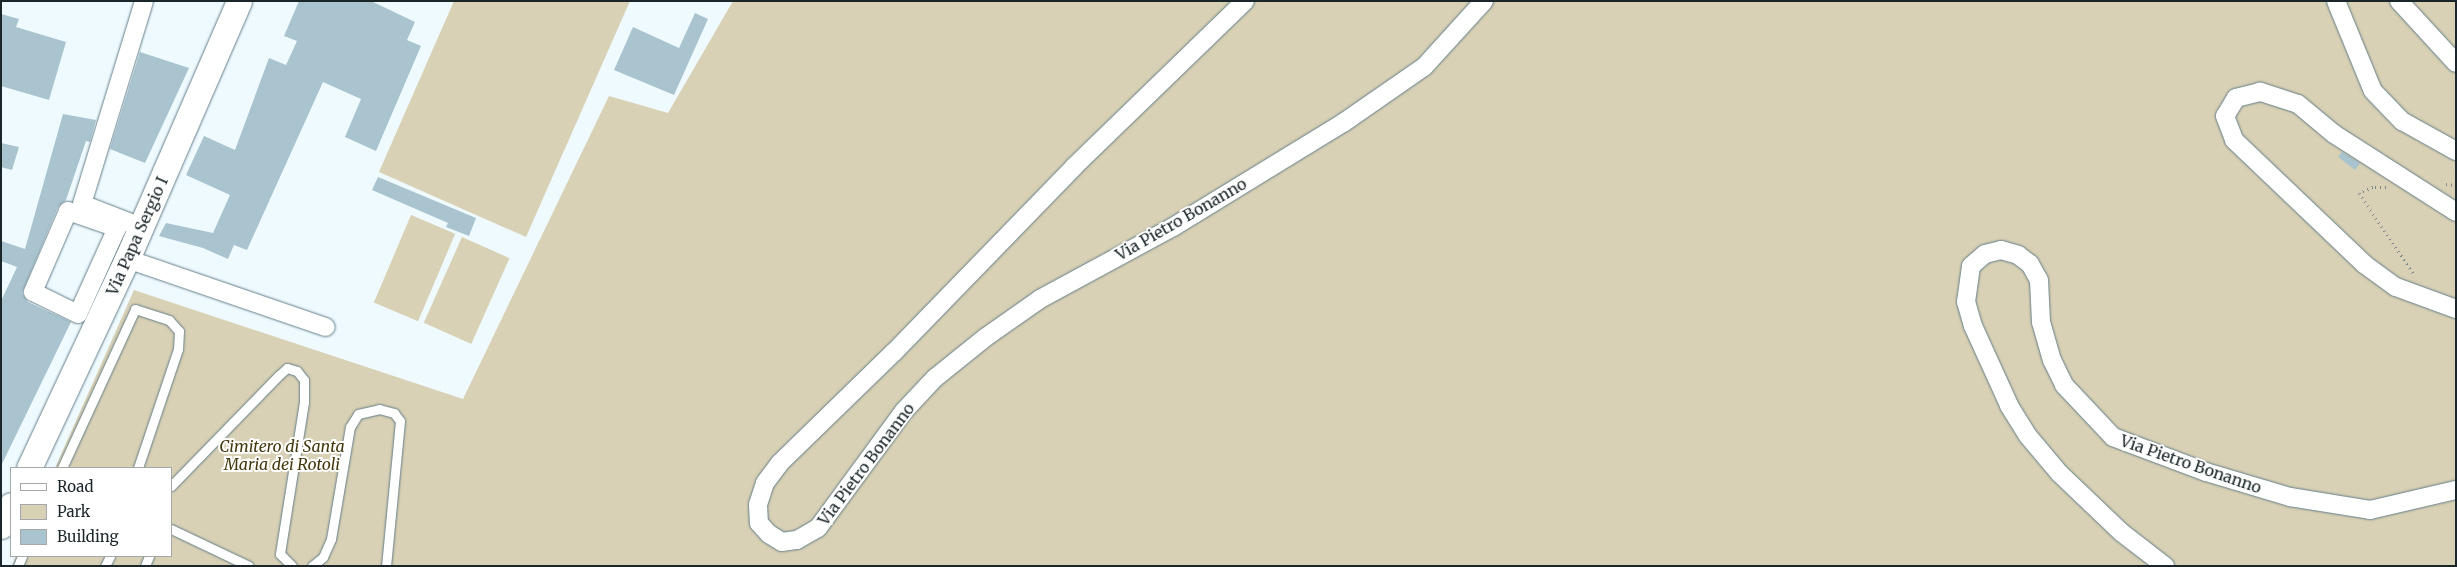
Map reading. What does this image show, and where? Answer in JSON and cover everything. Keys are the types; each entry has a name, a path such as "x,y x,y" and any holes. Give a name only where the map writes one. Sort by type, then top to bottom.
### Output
{"main road":[{"name":"Via Papa Sergio I","path":"29,467 127,259 131,230 239,1"},
{"path":"1,526 10,507"}],"street":[{"path":"131,230 82,204 144,1"},
{"name":"Via Pietro Bonanno","path":"1245,1 1074,167 894,352 780,463 765,483 758,505 758,523 769,534 782,542 797,540 818,528 904,411 935,378 986,337 1040,299 1173,227 1343,123 1424,67 1484,1"},
{"path":"2336,1 2373,91 2402,120 2456,151"},
{"path":"2399,1 2456,63"},
{"path":"2456,212 2334,134 2298,104 2260,92 2236,98 2225,116 2234,140 2364,264 2402,290 2456,308"},
{"path":"68,211 131,230 78,314 33,292 68,211"},
{"name":"Via Pietro Bonanno","path":"2164,566 2121,532 2060,474 2028,436 2009,405 1973,326 1966,302 1970,266 1985,254 2001,250 2018,255 2030,264 2039,280 2041,322 2064,386 2113,436 2206,472 2290,497 2370,510 2456,490"},
{"path":"127,259 326,327"}],"lane":[{"path":"62,467 135,309 169,320 179,331 178,349 138,467"},
{"path":"172,485 278,376 287,368 297,371 304,380 304,402 280,554 285,563 292,566"},
{"path":"312,566 323,557 331,539 350,427 358,414 378,410 394,413 400,422 386,566"},
{"path":"172,529 249,566"}],"path":[{"path":"2396,187 2373,187 2358,193 2417,279"}],"green space":[{"path":"454,1 630,1 526,237 379,172"},
{"name":"Cimitero di Santa Maria dei Rotoli","path":"733,1 2456,1 2456,566 12,566 16,557 172,557 172,467 55,467 134,290 463,399 609,96 668,113"},
{"path":"411,215 455,234 418,321 374,302"},
{"path":"462,237 510,258 471,344 424,323"}],"building":[{"path":"299,1 371,1 415,22 407,40 421,46 376,151 345,137 361,99 323,82 247,250 234,245 228,259 203,248 159,236 166,223 213,233 230,195 186,175 204,136 235,150 269,58 286,65 297,41 284,36"},
{"path":"695,13 708,19 674,95 614,70 633,27 679,48"},
{"path":"1,14 19,19 16,27 66,42 49,100 1,86"},
{"path":"140,52 189,68 145,163 110,149"},
{"path":"63,114 96,120 90,142 86,141 66,200 58,207 22,293 28,302 71,322 1,466 1,301 17,267 1,261 1,241 25,249"},
{"path":"1,143 19,147 12,170 1,167"},
{"path":"2342,152 2360,163 2355,170 2338,157"},
{"path":"378,177 476,218 469,236 446,227 448,223 372,190"}]}
